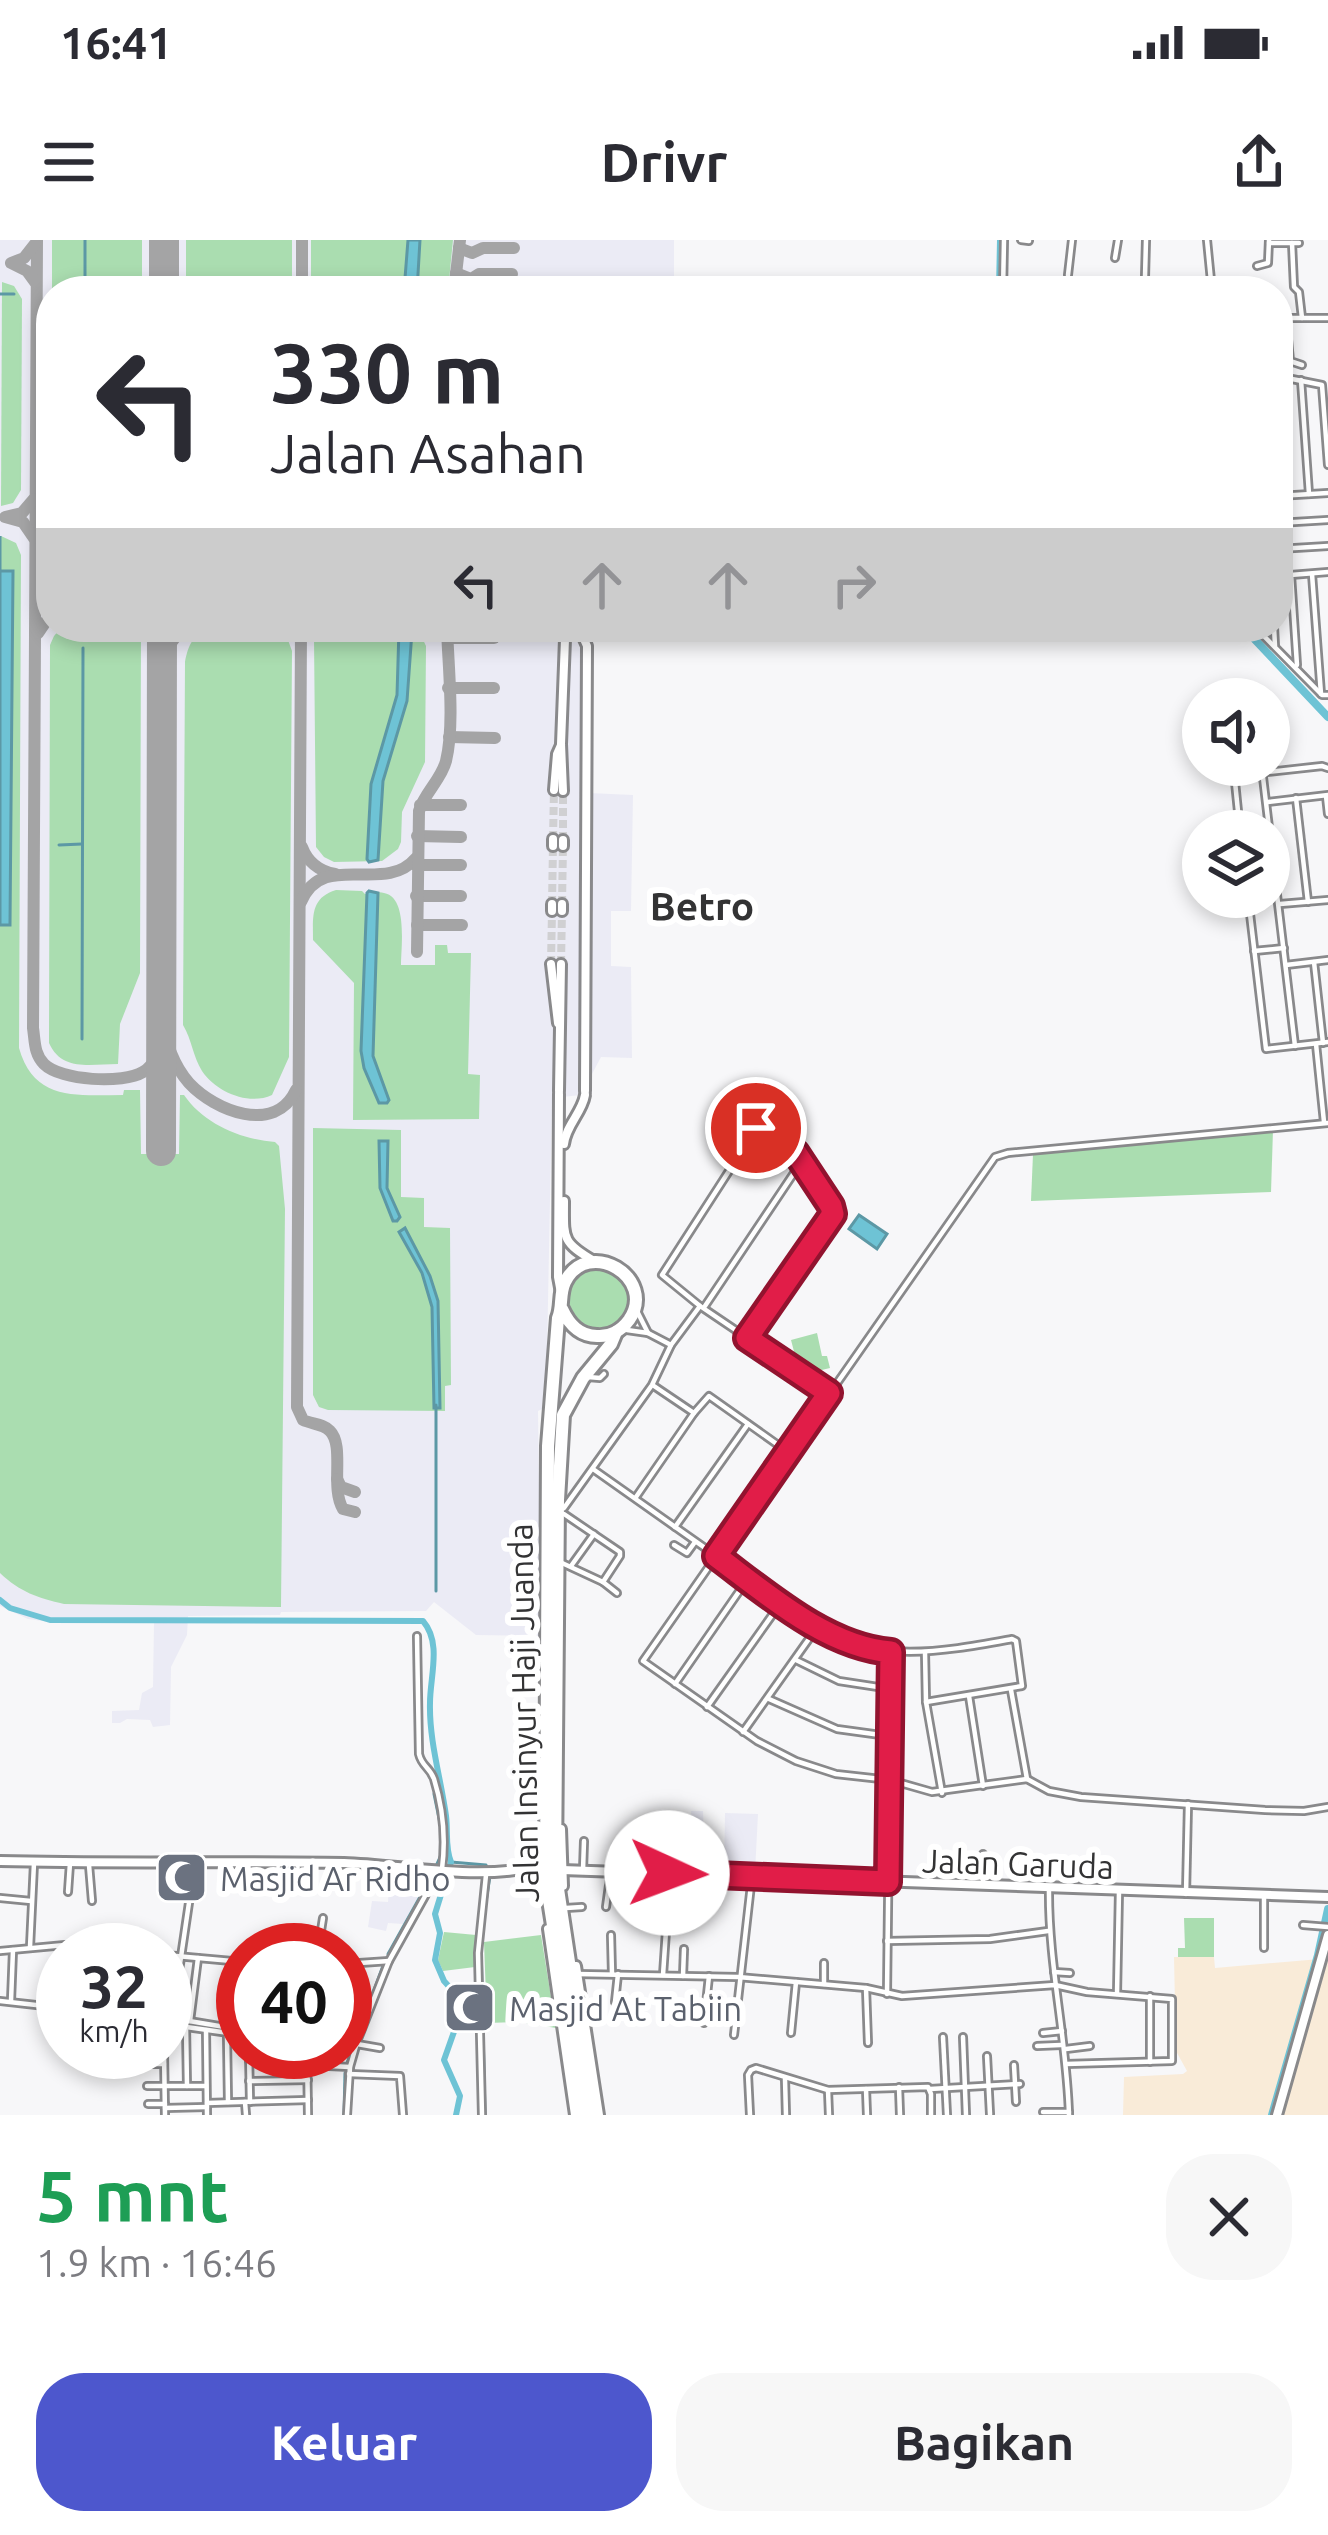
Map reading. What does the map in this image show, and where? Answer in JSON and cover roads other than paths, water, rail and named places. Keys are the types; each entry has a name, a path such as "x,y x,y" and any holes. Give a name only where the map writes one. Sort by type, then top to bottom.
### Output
{"highway":[{"path":"596,1262 618,1268 629,1278 634,1292 634,1309 618,1331 600,1337 583,1334 570,1324 562,1302 572,1272 596,1262"},
{"name":"Jalan Insinyur Haji Juanda","path":"558,1514 549,1415 562,1302"},
{"name":"Jalan Insinyur Haji Juanda","path":"587,2115 588,2064 535,1877 546,1863 563,1415 618,1331"},
{"name":"Jalan Insinyur Haji Juanda","path":"551,1738 570,2000 587,2115"}],"street":[{"path":"1003,276 1004,240"},
{"path":"1068,275 1072,240"},
{"path":"1115,258 1118,240"},
{"path":"1145,276 1146,240"},
{"path":"1208,240 1211,276"},
{"path":"1257,266 1268,263 1269,241 1295,243 1294,287 1302,318"},
{"path":"1293,318 1328,318"},
{"path":"1293,363 1302,365"},
{"path":"1293,379 1322,387 1328,464"},
{"path":"1301,380 1309,494"},
{"path":"1293,495 1328,493"},
{"path":"1293,522 1328,520"},
{"path":"1293,548 1328,546"},
{"path":"1293,575 1328,572"},
{"path":"1312,574 1324,694"},
{"path":"1293,606 1297,669"},
{"path":"558,790 565,642"},
{"path":"585,642 585,1093 564,1142 564,1235 571,1247 596,1262"},
{"path":"1271,642 1324,694"},
{"path":"1275,642 1275,646"},
{"path":"1290,769 1328,768"},
{"path":"1265,786 1268,810"},
{"path":"1267,802 1327,795 1328,814"},
{"path":"1296,798 1308,902"},
{"path":"1290,903 1328,899"},
{"path":"1250,918 1264,1046 1322,1043"},
{"path":"1281,918 1295,1046"},
{"path":"1254,951 1284,948"},
{"path":"1286,965 1328,960"},
{"path":"1027,1779 942,1793 812,1766 743,1732 643,1661 998,1155 1326,1123 1317,1059 1322,1043 1314,962"},
{"path":"556,964 562,1302"},
{"path":"1317,1059 1328,1058"},
{"path":"747,1338 832,1216 796,1153 759,1127 662,1271 664,1278 702,1307 747,1338 829,1393"},
{"path":"603,1582 620,1553 558,1514 652,1385 671,1345 802,1161"},
{"path":"634,1309 648,1333"},
{"path":"618,1331 648,1333 671,1345"},
{"path":"583,1378 604,1374"},
{"path":"652,1385 694,1413"},
{"path":"635,1498 709,1396 788,1453"},
{"path":"675,1527 748,1424"},
{"path":"593,1469 714,1559 848,1644 925,1652 1015,1639 1023,1683 926,1702"},
{"name":"Jalan Insinyur Haji Juanda","path":"558,1514 567,1564 557,1825 563,1904 588,2064"},
{"path":"594,1534 567,1564 616,1593"},
{"path":"674,1546 687,1552 695,1542"},
{"path":"675,1684 747,1580"},
{"path":"706,1707 781,1602"},
{"path":"743,1732 817,1628"},
{"path":"372,2005 389,1961 442,1870 444,1835 436,1791 432,1772 420,1762 417,1636"},
{"path":"887,1994 891,1652"},
{"path":"925,1652 926,1702 942,1793"},
{"path":"796,1660 839,1681 891,1689"},
{"path":"1011,1689 1027,1779 1041,1789 1265,1810 1328,1807"},
{"path":"969,1696 983,1786"},
{"path":"769,1699 837,1729 890,1736"},
{"path":"1186,1894 1188,1804"},
{"path":"583,1870 584,1841"},
{"path":"983,1854 983,1885"},
{"path":"0,1861 349,1863 535,1877 546,1863"},
{"path":"30,1947 34,1862"},
{"path":"185,1923 195,1862"},
{"path":"68,1892 70,1863"},
{"path":"88,1863 92,1901"},
{"name":"Jalan Garuda","path":"562,1870 1326,1897"},
{"path":"482,2115 478,1953 487,1871"},
{"path":"606,1907 610,1871"},
{"path":"663,1910 667,1873"},
{"path":"734,2035 752,1876"},
{"path":"1043,2112 1069,2114 1049,1888"},
{"path":"1118,1994 1119,1892"},
{"path":"1264,1896 1264,1948"},
{"path":"0,1898 31,1901"},
{"path":"563,1904 582,1907"},
{"path":"322,1923 323,1918"},
{"path":"1277,2115 1326,1929 1303,1925"},
{"name":"Jalan Insinyur Haji Juanda","path":"548,1929 587,2115"},
{"path":"886,1941 990,1939 1050,1930"},
{"path":"663,1975 666,1931"},
{"path":"611,1934 615,2002"},
{"path":"0,1951 36,1947"},
{"path":"682,1976 684,1949"},
{"path":"11,2001 13,1950"},
{"path":"192,1957 216,1960"},
{"path":"192,1998 198,1958"},
{"path":"372,1962 389,1961"},
{"path":"824,1963 824,1984"},
{"path":"1054,1972 1070,1973"},
{"path":"577,1974 739,1977 906,1996 1055,1985 1173,2001 1171,2062 1066,2064"},
{"path":"704,2023 709,1976"},
{"path":"791,2033 796,1982"},
{"path":"866,1988 868,2043"},
{"path":"1150,1996 1150,2062"},
{"path":"0,2000 36,2004"},
{"path":"192,2026 216,2031"},
{"path":"206,2030 207,2108"},
{"path":"1043,2032 1062,2031"},
{"path":"963,2037 966,2115"},
{"path":"943,2038 947,2115"},
{"path":"1037,2046 1090,2046"},
{"path":"372,2047 380,2048"},
{"path":"987,2056 990,2114"},
{"path":"1014,2066 1016,2102"},
{"path":"750,2115 748,2075 756,2068 828,2090 1018,2085"},
{"path":"372,2073 400,2076 403,2115"},
{"path":"785,2077 786,2115"},
{"path":"165,2079 165,2109"},
{"path":"187,2079 187,2086"},
{"path":"228,2079 228,2102"},
{"path":"347,2115 349,2079"},
{"path":"246,2115 249,2081 308,2080 308,2115"},
{"path":"148,2086 206,2086"},
{"path":"899,2087 900,2115"},
{"path":"931,2089 931,2115"},
{"path":"828,2090 829,2115"},
{"path":"866,2090 867,2115"},
{"path":"148,2104 165,2109 207,2108 228,2102 308,2099"}],"water":[{"path":"408,240 420,240 418,276 405,276"},
{"path":"0,571 13,571 10,925 0,925"},
{"path":"399,642 411,642 407,701 383,781 378,860 369,862 371,784 397,695"},
{"path":"369,891 378,893 373,1056 387,1103 379,1103 361,1051"},
{"path":"379,1141 388,1141 387,1188 400,1217 397,1221 380,1188"},
{"path":"859,1215 887,1234 877,1249 849,1229"},
{"path":"405,1228 438,1301 440,1408 434,1408 432,1307 422,1273 399,1232"}],"waterway":[{"path":"85,240 85,276"},
{"path":"1000,276 1001,240"},
{"path":"0,294 14,294"},
{"path":"1257,642 1328,717"},
{"path":"82,1039 83,648"},
{"path":"59,845 82,844"},
{"path":"436,1405 436,1591"},
{"path":"0,1600 10,1608 50,1620 423,1621 434,1649 430,1717 451,1862 435,1914 440,1933 435,1960 444,1981 462,2001 444,2060 460,2096 456,2115"},
{"path":"441,1828 434,1794 442,1788"},
{"path":"388,1954 441,1855"},
{"path":"451,1862 487,1868"},
{"path":"483,1921 490,1876"},
{"path":"1272,2115 1328,1909"},
{"path":"481,1943 485,2115"},
{"path":"372,1995 384,1963"},
{"path":"344,2115 345,2079"}],"tunnel":[{"path":"553,839 554,790"},
{"path":"563,791 563,840"},
{"path":"552,904 553,846"},
{"path":"562,904 563,846"},
{"path":"551,964 552,911"},
{"path":"561,964 562,911"}],"place":[{"name":"Masjid Ar Ridho","path":"181,1878"},
{"name":"Masjid At Tabiin","path":"470,2008"}],"district":[{"name":"Betro","path":"702,905"}]}
